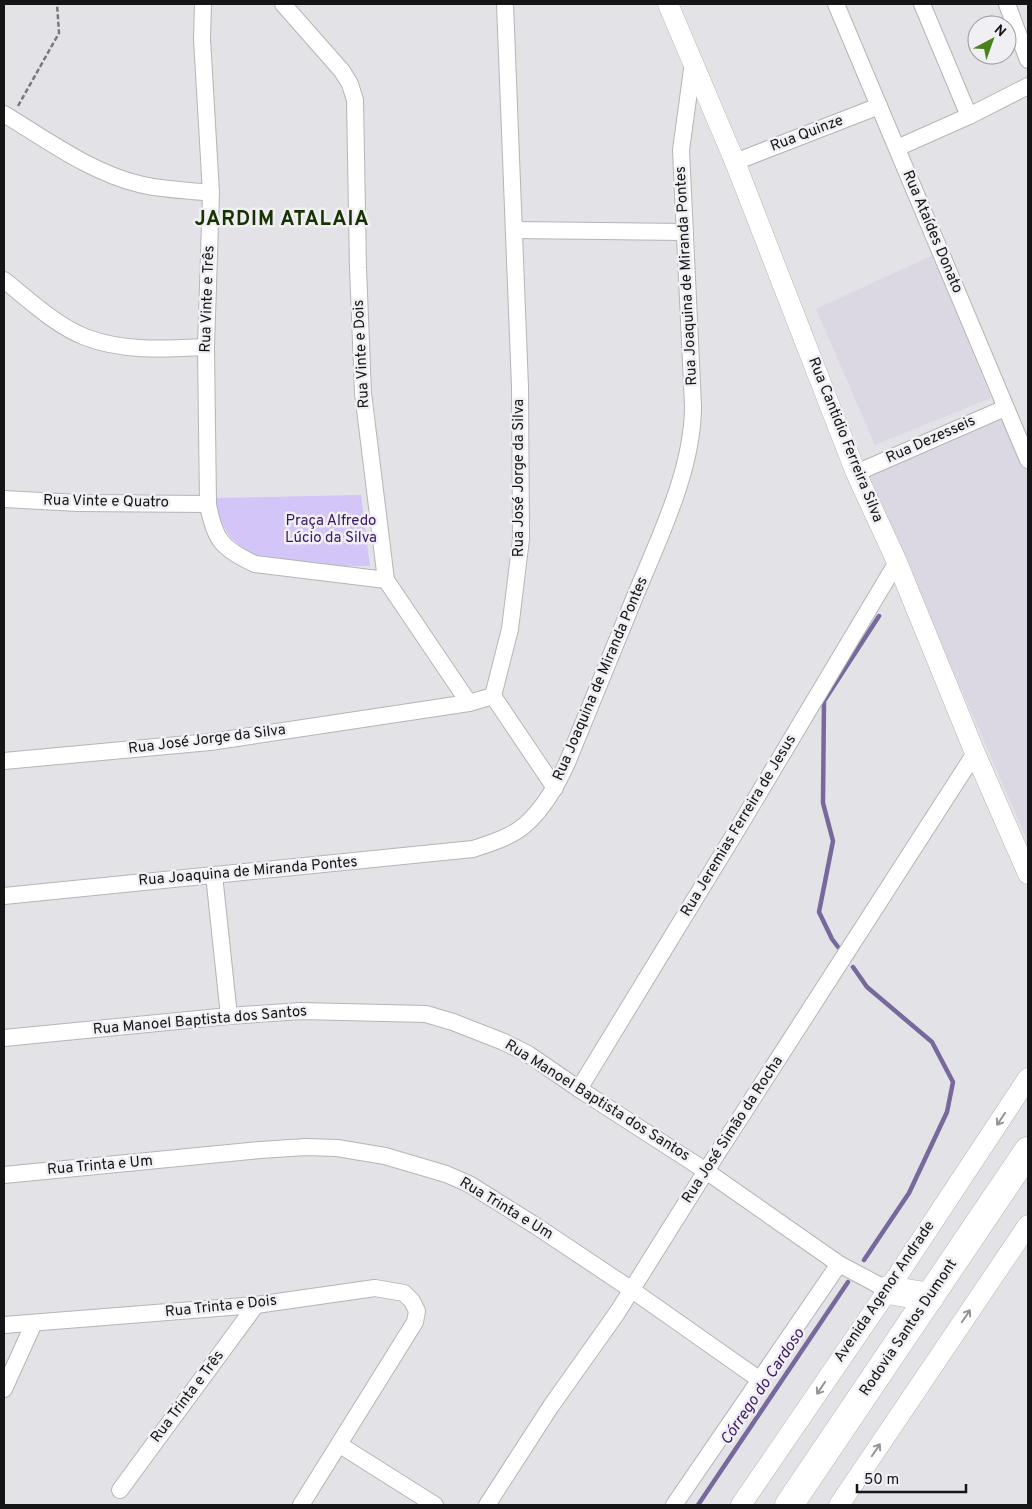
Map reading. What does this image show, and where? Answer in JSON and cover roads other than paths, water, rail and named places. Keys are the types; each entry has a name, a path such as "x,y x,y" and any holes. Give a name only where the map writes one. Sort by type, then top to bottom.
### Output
{"highway":[{"name":"Rodovia Santos Dumont","path":"789,1505 1028,1151"},
{"path":"888,1290 930,1297"}],"street":[{"name":"Rua Vinte e Três","path":"203,4 202,39 211,193 206,347 208,504"},
{"name":"Rua Vinte e Dois","path":"283,4 342,71 350,84 356,100 358,268 363,393 386,580 469,702"},
{"name":"Rua José Jorge da Silva","path":"4,761 210,742 469,702 493,696 510,629 521,539 520,387 505,4"},
{"name":"Rua Cantidio Ferreira Silva","path":"668,4 735,162 856,473 897,562 975,752 1028,874"},
{"name":"Rua Ataídes Donato","path":"836,4 1005,408 1022,430 1028,460"},
{"path":"922,4 969,116"},
{"path":"1007,4 1028,60"},
{"name":"Rua Joaquina de Miranda Pontes","path":"4,896 473,849 495,841 526,824 555,788 661,534 688,459 694,406 681,150 693,62"},
{"path":"897,148 969,116 1028,86"},
{"name":"Rua Quinze","path":"735,162 880,106"},
{"path":"7,116 82,162 108,174 139,184 211,193"},
{"path":"515,230 686,232"},
{"path":"4,280 58,322 85,337 135,348 206,347"},
{"name":"Rua Dezesseis","path":"856,473 1005,408"},
{"name":"Rua Vinte e Quatro","path":"4,499 78,504 208,504"},
{"path":"208,504 215,533 223,544 236,556 255,564 386,580"},
{"name":"Rua Jeremias Ferreira de Jesus","path":"579,1089 897,562"},
{"path":"493,696 555,788"},
{"name":"Rua José Simão da Rocha","path":"487,1505 551,1406 632,1290 706,1171 975,752"},
{"path":"214,875 229,1016"},
{"name":"Rua Manoel Baptista dos Santos","path":"4,1038 229,1016 301,1011 426,1014 453,1022 504,1042 528,1054 706,1171 840,1264 888,1290"},
{"name":"Avenida Agenor Andrade","path":"741,1505 888,1290 1028,1078"},
{"name":"Rua Trinta e Um","path":"4,1175 269,1150 322,1147 360,1151 419,1166 446,1174 469,1184 536,1226 632,1290 760,1380"},
{"path":"839,1505 1028,1225"},
{"path":"674,1505 840,1264"},
{"name":"Rua Trinta e Dois","path":"4,1325 256,1305 375,1288 404,1293 412,1301 417,1311 415,1322 340,1445"},
{"name":"Rua Trinta e Três","path":"120,1490 256,1305"},
{"path":"4,1389 34,1323"},
{"path":"302,1505 340,1445 435,1505"}],"waterway":[{"name":"Córrego do Cardoso","path":"838,947 819,912 833,841 823,803 824,701 879,616"},
{"name":"Córrego do Cardoso","path":"853,967 867,987 932,1042 953,1082 947,1112 909,1193 864,1260"},
{"name":"Córrego do Cardoso","path":"698,1505 848,1282"}],"district":[{"name":"JARDIM ATALAIA","path":"282,220"}],"park label":[{"name":"Praça Alfredo Lúcio da Silva","path":"331,530"}]}
